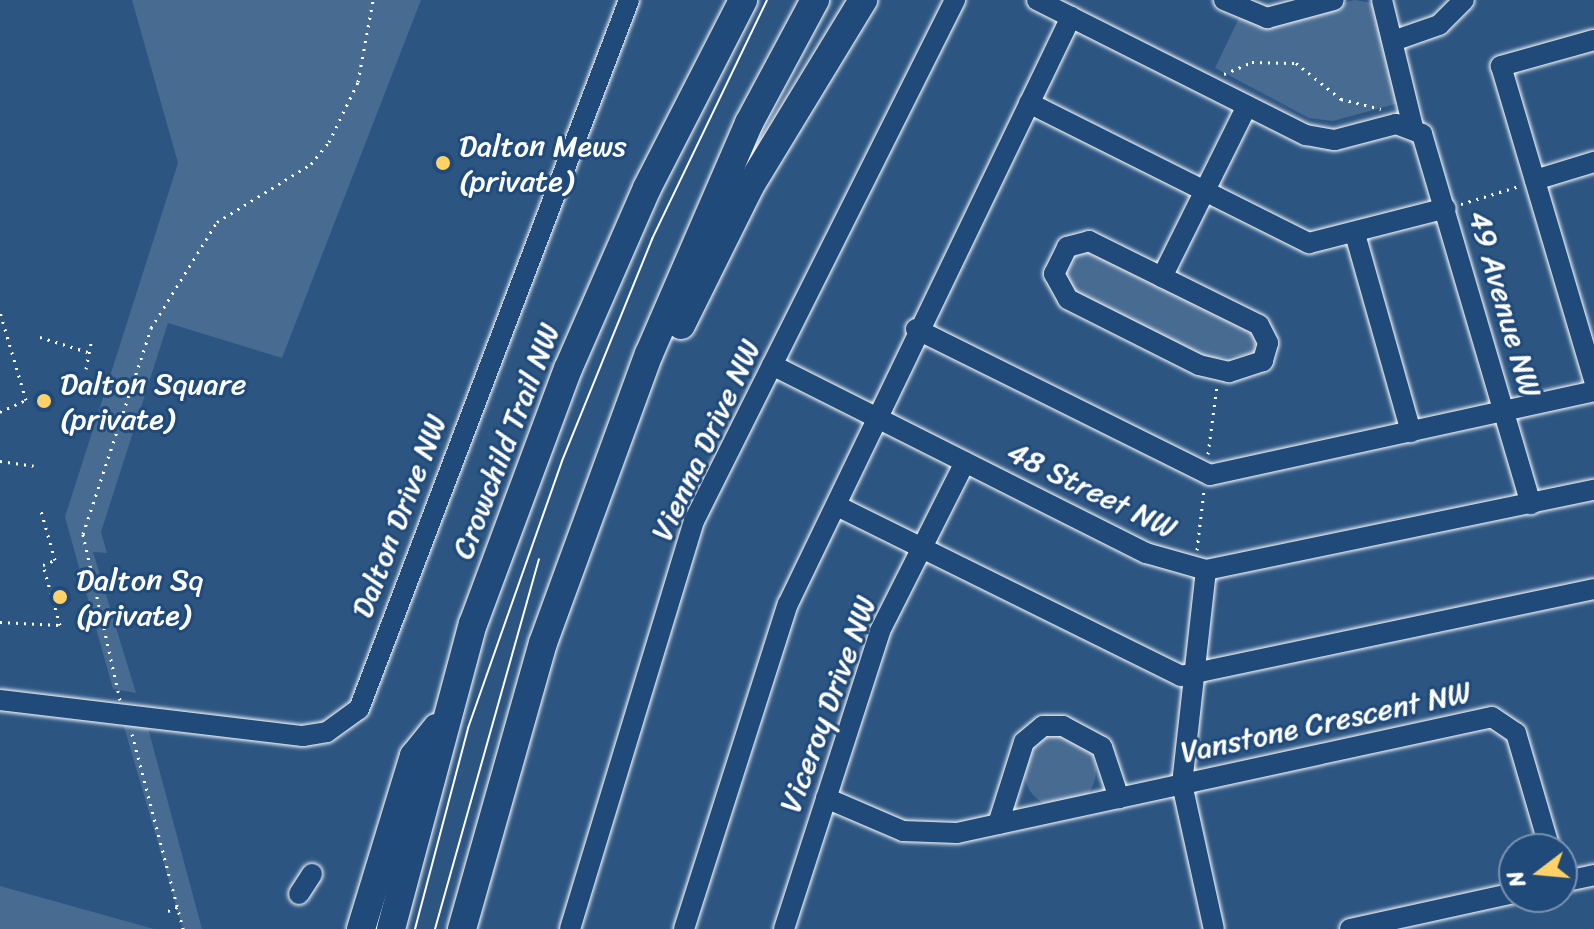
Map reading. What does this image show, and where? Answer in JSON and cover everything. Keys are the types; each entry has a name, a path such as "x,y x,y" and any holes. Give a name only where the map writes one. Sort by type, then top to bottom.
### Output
{"highway":[{"path":"711,59 711,28 724,0"},
{"name":"Crowchild Trail NW","path":"391,929 443,721 568,369 711,59 743,0"},
{"path":"462,929 543,643 611,460 749,123 815,0"},
{"path":"611,460 634,433 750,186 863,0"},
{"path":"361,929 414,756 443,721"}],"street":[{"name":"Dalton Drive NW","path":"0,700 303,736 327,732 359,709 629,0"},
{"name":"Vienna Drive NW","path":"570,929 694,521 955,0"},
{"path":"1037,0 1247,106 1324,140 1396,124 1413,127"},
{"path":"1224,0 1267,18 1334,0"},
{"name":"49 Avenue NW","path":"1382,0 1413,127 1427,143 1531,504"},
{"path":"1393,41 1439,25 1464,0"},
{"path":"684,929 788,604 881,420 916,329 1071,17"},
{"path":"1594,40 1501,66 1594,379"},
{"path":"1029,103 1309,243 1355,234 1446,208"},
{"path":"1162,277 1247,106"},
{"path":"1535,180 1594,162"},
{"path":"1355,234 1411,432"},
{"path":"1089,241 1162,277 1259,325 1268,343 1263,361 1229,372 1199,365 1068,299 1054,274 1067,247 1089,241"},
{"path":"916,329 1210,475 1594,391"},
{"name":"48 Street NW","path":"772,365 1146,553 1206,570 1594,490"},
{"name":"Viceroy Drive NW","path":"784,929 880,631 965,462"},
{"path":"837,506 1165,671 1193,677 1594,589"},
{"path":"1206,570 1182,784 1214,929"},
{"name":"Vanstone Crescent NW","path":"826,798 903,831 957,833 1492,717 1516,733 1545,833"},
{"path":"998,824 1024,742 1043,726 1063,726 1102,747 1119,798"},
{"path":"299,894 312,874"},
{"path":"1350,929 1498,897"}],"path":[{"path":"120,700 83,534 146,342 208,231 240,203 311,164 329,142 358,82 373,0"},
{"path":"1216,90 1239,65 1271,60 1310,68 1350,103 1374,110 1409,106"},
{"path":"1446,208 1535,180"},
{"path":"0,312 26,400 0,412"},
{"path":"40,337 88,352"},
{"path":"86,369 91,343"},
{"path":"0,461 34,466"},
{"path":"0,622 60,625 43,565 55,560 41,511"},
{"path":"131,726 181,906 183,929"},
{"path":"168,911 181,906"}],"shaded area":[{"path":"132,0 421,0 282,358 168,323 101,532 107,553 93,552 136,693 113,689 65,517 178,163"},
{"path":"1354,0 1373,3 1399,103 1333,121 1309,118 1215,68 1240,16 1271,26"},
{"path":"1089,252 1254,333 1256,354 1208,359 1072,292 1064,277 1071,257"},
{"path":"123,723 148,728 202,929 183,929"},
{"path":"1067,735 1086,745 1094,757 1094,785 1086,797 1074,805 1053,807 1034,797 1026,785 1024,764 1034,745 1046,737"},
{"path":"0,886 154,929 0,929"}],"tram line":[{"path":"415,929 468,728 562,461 652,239 767,0"},
{"path":"435,929 539,559"}],"place":[{"name":"Dalton Mews (private)","path":"443,163"},
{"name":"Dalton Square (private)","path":"44,401"},
{"name":"Dalton Sq (private)","path":"60,597"}]}
